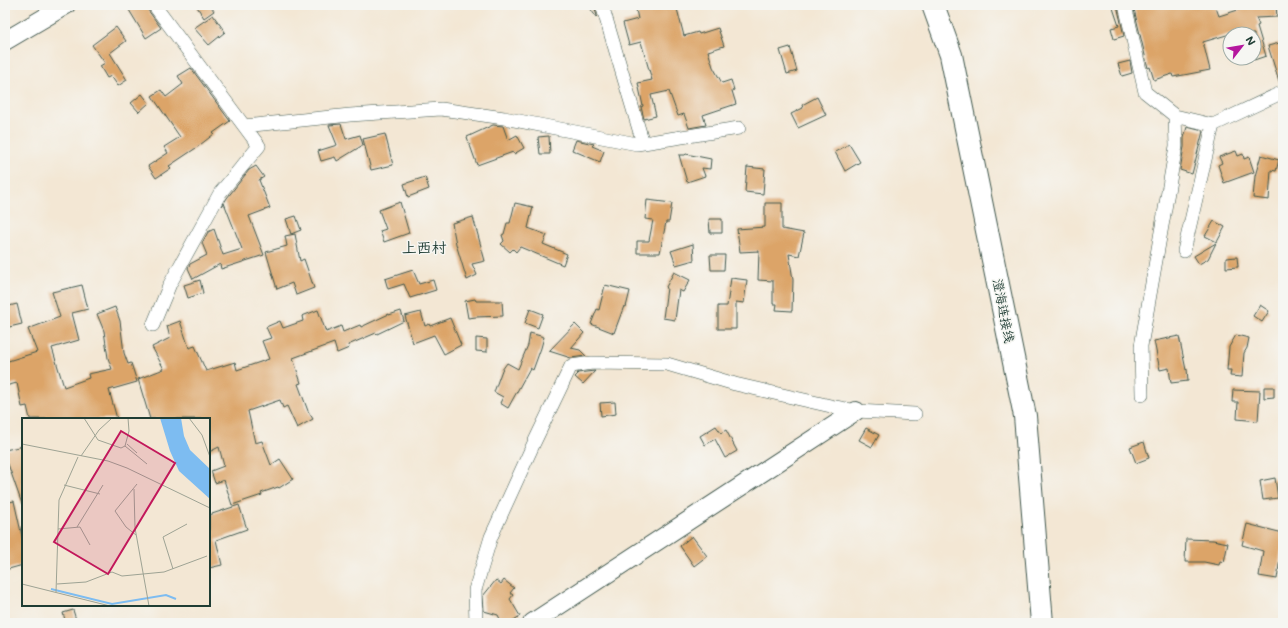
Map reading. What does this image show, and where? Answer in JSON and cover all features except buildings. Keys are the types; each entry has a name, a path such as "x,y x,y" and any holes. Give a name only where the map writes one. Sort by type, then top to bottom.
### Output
{"highway":[{"name":"澄海连接线","path":"934,5 951,56 1025,416 1042,623"},
{"name":"澄海连接线","path":"947,5 963,52 1006,244 1038,416 1057,623"}],"street":[{"path":"5,41 66,5"},
{"path":"154,5 259,146 220,193 170,284 154,325"},
{"path":"602,5 643,143"},
{"path":"1125,5 1145,92 1174,116 1213,125 1283,92"},
{"path":"244,126 350,115 441,109 504,118 637,144 739,128"},
{"path":"1142,395 1141,346 1176,146 1174,116"},
{"path":"1184,251 1213,125"},
{"path":"476,623 475,590 491,537 571,366 592,363 667,364 735,384 856,411 915,414"},
{"path":"532,623 856,411"}],"district":[{"name":"上西村","path":"424,248"}]}
